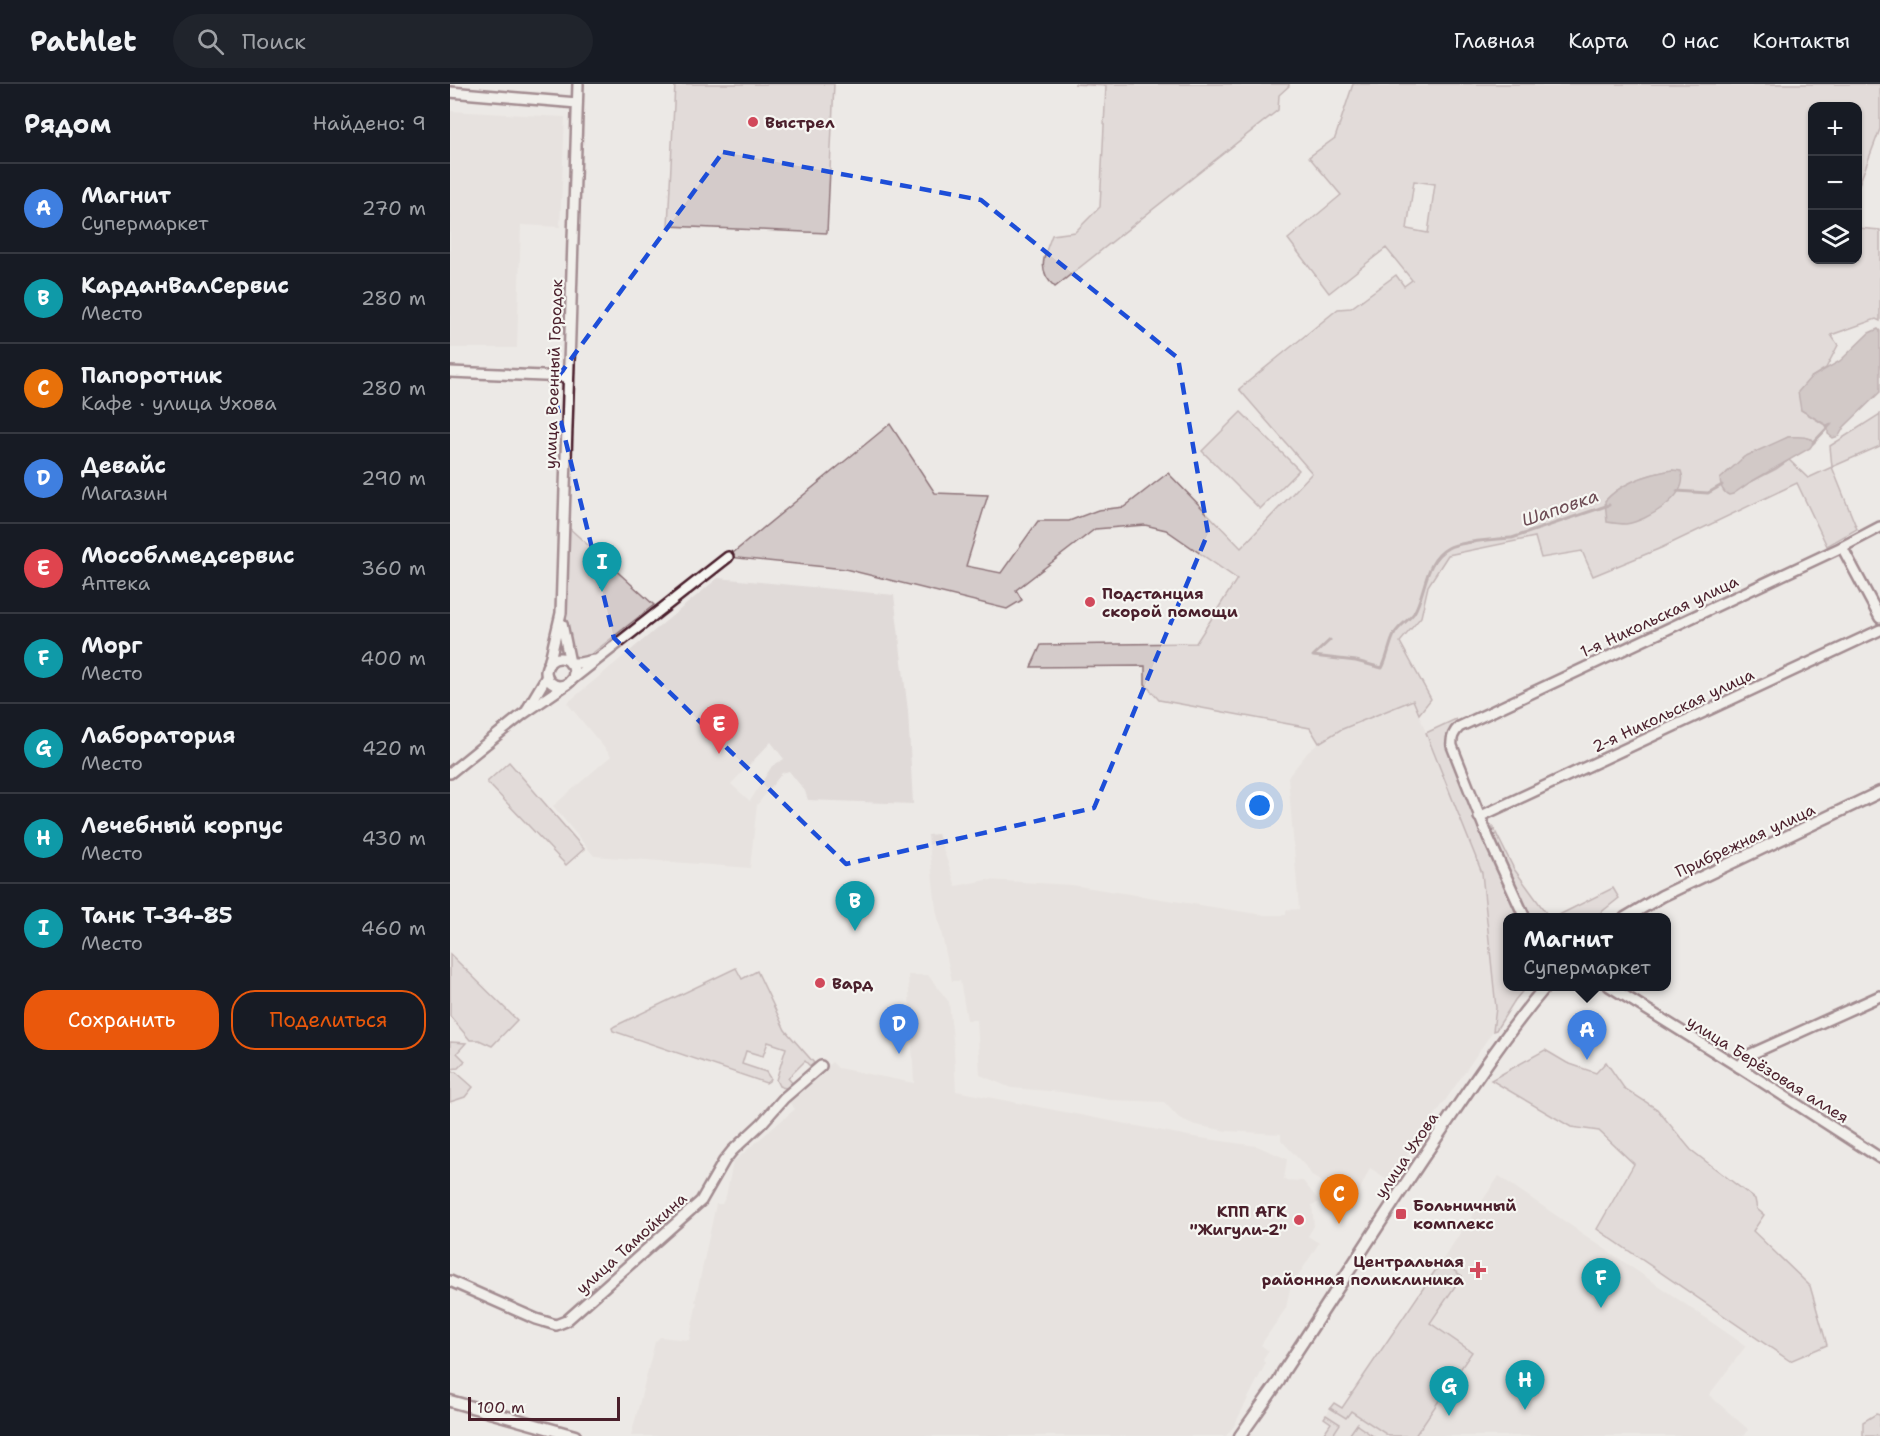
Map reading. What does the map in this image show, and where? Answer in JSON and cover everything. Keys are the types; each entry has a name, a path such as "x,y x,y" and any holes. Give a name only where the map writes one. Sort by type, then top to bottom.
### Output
{"street":[{"name":"улица Военный Городок","path":"549,664 561,613 578,84"},
{"path":"450,92 577,102"},
{"path":"450,372 568,377"},
{"name":"1-я Никольская улица","path":"1479,817 1452,746 1453,735 1459,727 1880,527"},
{"path":"1842,547 1880,618"},
{"path":"450,773 523,714 601,658 728,557"},
{"path":"561,613 566,648 573,671 568,682"},
{"name":"2-я Никольская улица","path":"1479,817 1880,630"},
{"path":"568,682 556,685 550,682 547,676 549,664 560,658 570,663 580,663 601,658"},
{"path":"523,714 547,676"},
{"name":"Прибрежная улица","path":"1633,913 1662,896 1880,792"},
{"path":"1479,817 1523,913"},
{"name":"улица Ухова","path":"1240,1436 1279,1381 1282,1372 1379,1222 1515,1024 1543,991"},
{"name":"улица Берёзовая аллея","path":"1616,991 1877,1156"},
{"path":"1739,1067 1749,1055 1880,996"},
{"name":"улица Тамойкина","path":"450,1281 536,1319 556,1325 566,1321 701,1201 724,1161 758,1128 784,1098 821,1066"},
{"path":"1877,1156 1880,1145"},
{"path":"450,1401 575,1436"}],"highlighted area":[{"path":"723,152 981,200 1178,358 1208,533 1094,808 846,864 614,638 552,385"}],"shaded area":[{"name":"Выстрел","path":"675,84 834,84 827,233 668,226"},
{"path":"1074,84 1289,84 1289,86 1279,95 1278,110 1055,287 1045,275 1043,262 1052,235 1075,232 1100,207 1106,86"},
{"path":"1353,84 1880,84 1880,129 1862,176 1862,102 1808,102 1808,264 1862,264 1862,228 1880,230 1880,321 1876,319 1831,335 1838,345 1826,368 1810,378 1801,410 1828,427 1814,442 1812,439 1788,437 1727,472 1724,477 1749,483 1789,460 1808,478 1832,467 1857,529 1827,546 1797,483 1661,548 1593,576 1582,551 1541,558 1535,537 1448,555 1428,586 1421,617 1400,642 1431,699 1419,714 1413,700 1340,730 1319,743 1310,728 1159,700 1145,684 1145,666 1031,667 1041,645 1196,643 1237,579 1166,530 1145,525 1095,529 1016,590 1022,600 1007,609 845,569 728,557 890,424 935,493 988,495 966,566 1001,573 1038,521 1069,521 1098,510 1124,507 1168,473 1241,548 1312,473 1239,389 1338,309 1351,308 1396,275 1404,286 1412,280 1386,248 1329,293 1288,239 1341,195 1309,157 1335,138","holes":["1414,181 1435,184 1428,233 1407,229","1673,470 1605,501 1627,484"]},
{"path":"450,111 565,117 560,227 521,225 517,348 450,348"},
{"path":"1878,329 1880,331 1880,392 1844,427 1839,436 1833,438 1828,434 1828,426 1801,410 1798,392 1810,378 1840,361 1869,333"},
{"path":"1241,412 1299,470 1260,509 1202,451"},
{"path":"1880,414 1880,446 1832,467 1830,446"},
{"path":"1788,437 1806,437 1814,442 1810,448 1733,494 1729,495 1725,492 1720,479 1744,457"},
{"path":"1673,470 1681,471 1682,480 1679,489 1665,506 1635,522 1626,524 1607,522 1605,501 1612,494 1636,480"},
{"path":"568,527 654,605 585,659 573,655 567,645 565,599"},
{"path":"718,578 894,595 908,711 913,804 808,800 805,791 789,771 782,773 757,805 750,868 594,856 553,806 611,756 567,703","holes":["771,742 784,759 772,766 750,801 731,784"]},
{"path":"1413,700 1482,873 1496,1008 1493,1031 1390,1181 1370,1168 1358,1194 1326,1185 1312,1176 1281,1140 1281,1134 1227,1131 1195,1125 1179,1118 1164,1102 1109,1100 1061,1092 1011,1088 980,1075 977,1020 967,1020 960,981 952,981 936,909 928,835 938,834 956,886 986,880 1072,885 1264,915 1286,915 1286,910 1299,909 1288,777 1308,752 1340,730"},
{"path":"1456,719 1459,727 1452,739 1492,834 1493,827 1514,869 1546,913 1503,913 1503,991 1523,991 1496,1030 1493,1031 1496,1008 1482,873 1426,733"},
{"path":"509,762 584,849 566,865 487,782"},
{"path":"1613,888 1619,898 1600,913 1563,913"},
{"path":"450,954 517,1020 492,1046 479,1040 470,1040 450,1016"},
{"path":"736,968 742,979 757,971 785,1030 814,1063 810,1066 805,1061 788,1078 793,1084 790,1086 785,1088 779,1086 776,1080 786,1048 768,1042 763,1056 746,1051 742,1064 766,1072 770,1078 766,1083 613,1031 612,1028 615,1026"},
{"path":"908,975 928,975 949,1002 956,1091 1194,1137 1257,1146 1287,1159 1284,1180 1303,1181 1320,1202 1312,1205 1314,1226 1308,1236 1319,1243 1290,1289 1286,1308 1261,1345 1269,1351 1263,1360 1266,1363 1234,1426 1226,1436 631,1436 655,1342 660,1337 689,1340 716,1204 722,1204 726,1196 733,1162 795,1109 789,1102 832,1062 838,1068 914,1083"},
{"path":"450,1042 466,1043 457,1053 465,1061 458,1068 450,1069"},
{"path":"1545,1050 1567,1063 1596,1073 1606,1062 1624,1088 1657,1109 1691,1150 1755,1199 1757,1209 1764,1215 1753,1231 1810,1286 1827,1345 1790,1361 1597,1229 1634,1164 1599,1131 1571,1127 1491,1080"},
{"path":"450,1072 456,1072 473,1087 465,1097 450,1102"},
{"path":"1499,1176 1746,1346 1709,1395 1749,1430 1743,1436 1322,1436 1331,1423 1324,1418 1334,1403 1342,1408"},
{"path":"1441,1262 1462,1276 1430,1323 1472,1352 1415,1436 1389,1436 1351,1411 1346,1418 1330,1408 1334,1403 1342,1408"},
{"path":"1876,1414 1880,1415 1880,1436 1863,1436 1863,1422"},
{"path":"1326,1415 1340,1424 1334,1433 1338,1436 1322,1436 1331,1423 1324,1418"},
{"path":"1357,1424 1373,1436 1352,1436 1350,1434"}],"waterway":[{"name":"Шаповка","path":"1813,443 1831,424"},
{"name":"Шаповка","path":"1677,491 1708,493 1722,485"},
{"name":"Шаповка","path":"1330,640 1313,656 1356,661 1382,668 1395,633 1412,616 1418,605 1434,561 1448,548 1469,542 1512,538 1609,505"}],"place":[{"name":"Выстрел","path":"753,122"},
{"name":"Танк Т-34-85","path":"602,592"},
{"name":"Подстанция скорой помощи","path":"1090,602"},
{"name":"Мособлмедсервис","path":"719,754"},
{"name":"КарданВалСервис","path":"855,931"},
{"name":"Вард","path":"820,983"},
{"name":"Девайс","path":"899,1054"},
{"name":"Магнит","path":"1587,1060"},
{"name":"Больничный комплекс","path":"1401,1214"},
{"name":"КПП АГК \"Жигули-2\"","path":"1299,1220"},
{"name":"Папоротник","path":"1339,1224"},
{"name":"Центральная районная поликлиника","path":"1478,1270"},
{"name":"Морг","path":"1601,1308"},
{"name":"Лечебный корпус","path":"1525,1410"},
{"name":"Лаборатория","path":"1449,1416"}]}
